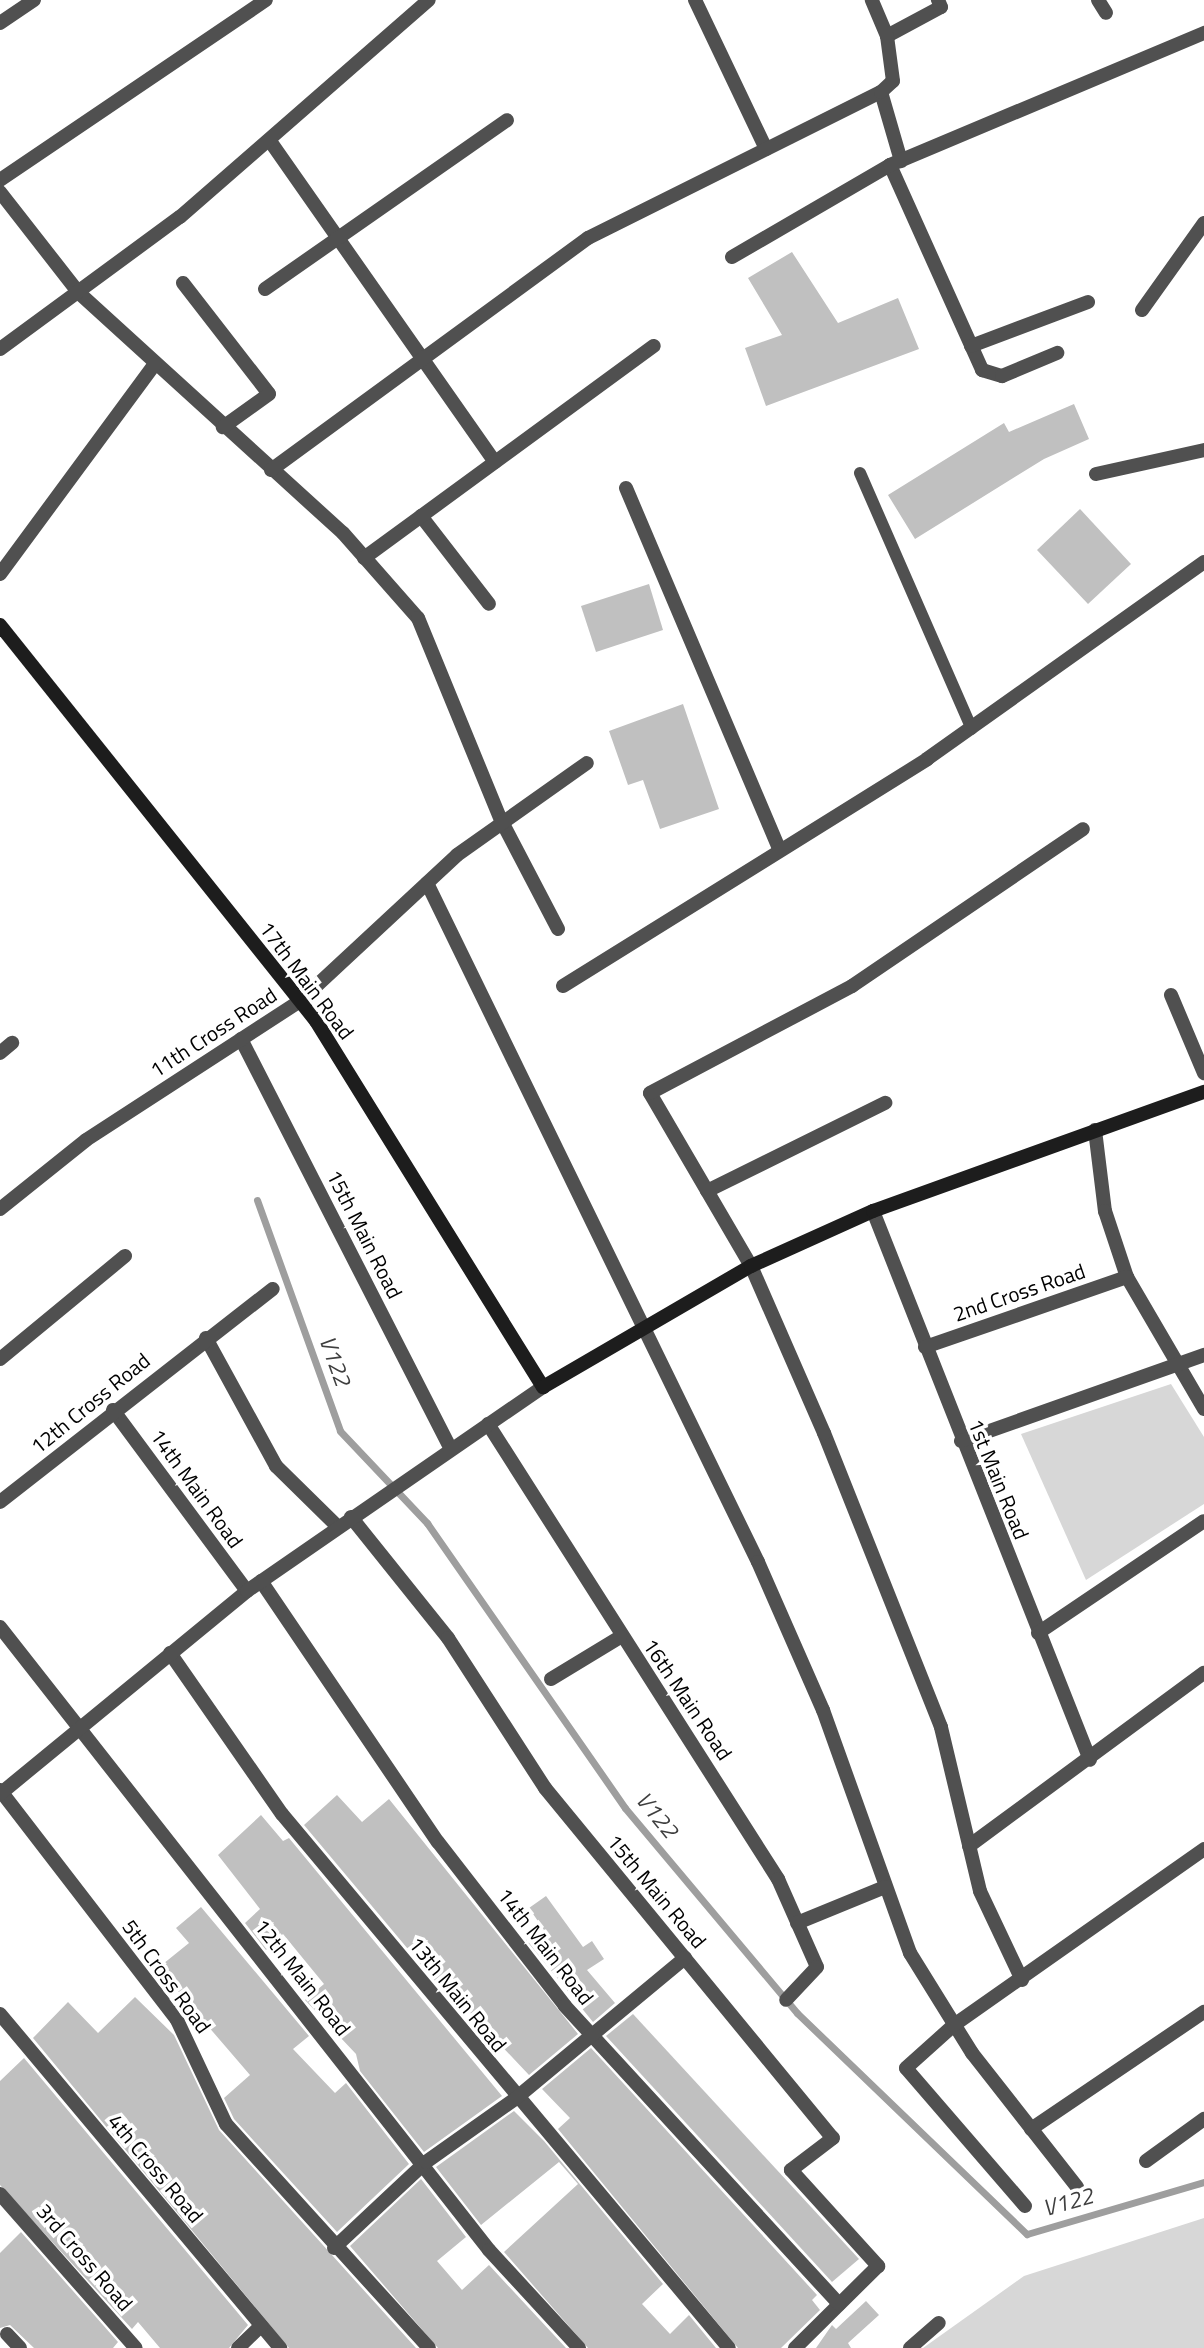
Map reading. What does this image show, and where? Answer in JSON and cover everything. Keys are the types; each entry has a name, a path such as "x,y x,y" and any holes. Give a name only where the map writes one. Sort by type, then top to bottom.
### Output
{"street":[{"path":"0,23 34,0"},
{"path":"0,180 265,0"},
{"path":"0,349 78,292 270,141 429,0"},
{"path":"695,0 766,149"},
{"path":"271,470 588,237 881,92 893,81 887,36 872,0"},
{"path":"887,36 942,7 938,0"},
{"path":"1098,0 1107,13"},
{"path":"732,257 896,163 1204,33"},
{"path":"881,92 896,163 971,346 992,377 1057,354"},
{"path":"264,289 507,120"},
{"path":"270,141 425,357 495,462"},
{"path":"0,192 78,292 364,558 418,618 501,820 558,929"},
{"path":"1142,310 1204,223"},
{"path":"183,283 269,394 223,427"},
{"path":"971,346 1088,302"},
{"path":"364,558 654,346"},
{"path":"0,574 155,365"},
{"path":"1096,474 1204,450"},
{"path":"626,488 779,848"},
{"path":"421,516 489,604"},
{"path":"563,986 972,729 1204,562"},
{"name":"17th Main Road","path":"0,625 300,1001 543,1387"},
{"name":"11th Cross Road","path":"0,1209 86,1140 300,1001 427,883 501,820 587,762"},
{"path":"1021,1980 980,1891 937,1715 751,1266 650,1093 852,986 1083,829"},
{"path":"427,883 813,1686 911,1953 954,2025 1076,2187"},
{"path":"1171,995 1204,1073"},
{"name":"15th Main Road","path":"241,1039 451,1449"},
{"path":"0,1053 12,1043"},
{"path":"1,1792 247,1591 337,1526 543,1387 640,1330 751,1266 873,1211 1204,1092"},
{"path":"707,1191 885,1103"},
{"path":"1095,1130 1105,1211 1127,1277 1204,1409"},
{"name":"1st Main Road","path":"873,1211 961,1441 1090,1760"},
{"path":"0,1359 125,1256"},
{"name":"2nd Cross Road","path":"925,1347 1127,1277"},
{"name":"12th Cross Road","path":"0,1502 113,1410 273,1289"},
{"path":"206,1338 276,1466 337,1526"},
{"path":"961,1441 1204,1355"},
{"name":"14th Main Road","path":"113,1410 247,1591"},
{"name":"16th Main Road","path":"488,1424 620,1637 721,1785 797,1923 817,1967 786,2000"},
{"name":"15th Main Road","path":"351,1517 448,1637 545,1788 833,2138 791,2170 877,2266 839,2304"},
{"path":"1038,1633 1204,1521"},
{"name":"14th Main Road","path":"261,1581 439,1842 590,2034 839,2304"},
{"name":"12th Main Road","path":"0,1627 76,1731 426,2162 489,2250 579,2348"},
{"path":"551,1679 620,1637"},
{"name":"13th Main Road","path":"170,1653 282,1814 515,2099 729,2348"},
{"path":"970,1846 1090,1760 1204,1672"},
{"name":"5th Cross Road","path":"1,1792 177,2020 226,2124 334,2248 429,2348"},
{"path":"1025,2206 988,2175 906,2068 954,2025 1204,1849"},
{"path":"797,1923 886,1887"},
{"path":"334,2248 426,2162 515,2099 590,2034 685,1958"},
{"path":"1031,2129 1204,2012"},
{"name":"4th Cross Road","path":"0,2014 281,2348"},
{"path":"1146,2161 1204,2119"},
{"name":"3rd Cross Road","path":"0,2194 136,2348"},
{"path":"795,2348 839,2304"},
{"path":"910,2348 939,2323"},
{"path":"238,2348 261,2326"},
{"path":"8,2334 20,2348"}],"lane":[{"path":"860,473 972,729"}],"shaded area":[{"path":"1171,1384 1204,1437 1204,1504 1086,1580 1021,1434"},
{"path":"1204,2218 1204,2348 923,2348 1024,2276"}],"building":[{"path":"792,252 838,323 898,298 919,349 766,406 745,348 782,335 748,278"},
{"path":"1074,404 1089,439 1044,459 915,539 888,495 1004,423 1009,432"},
{"path":"1080,509 1131,564 1088,604 1037,550"},
{"path":"649,584 663,630 596,652 581,606"},
{"path":"683,704 719,809 660,829 643,780 628,785 609,731"},
{"path":"337,1795 362,1822 389,1799 578,2034 529,2075 458,2000 454,2004 304,1825"},
{"path":"261,1815 283,1841 289,1838 502,2096 424,2152 360,2071 356,2054 305,2000 324,1984 283,1934 266,1950 245,1923 260,1909 218,1855"},
{"path":"546,1896 583,1947 592,1941 604,1959 587,1970 615,2003 593,2022 526,1940 544,1930 529,1908"},
{"path":"201,1907 309,2036 293,2049 335,2093 346,2083 409,2164 337,2232 234,2119 224,2098 250,2075 158,1968 189,1943 176,1928"},
{"path":"135,1997 174,2035 219,2130 416,2348 289,2348 33,2038 68,2002 98,2033"},
{"path":"633,2014 859,2259 832,2282 606,2036"},
{"path":"591,2048 817,2295 812,2300 820,2310 781,2348 738,2348 558,2129 570,2118 542,2089"},
{"path":"24,2058 248,2325 229,2348 160,2348 138,2322 132,2329 0,2185 0,2081"},
{"path":"514,2111 544,2141 663,2284 642,2304 670,2334 689,2315 716,2348 588,2348 504,2252 578,2184 559,2162 481,2225 436,2167"},
{"path":"421,2179 466,2237 437,2261 462,2290 489,2265 566,2348 438,2348 350,2246"},
{"path":"21,2232 118,2342 113,2348 34,2348 10,2325 0,2328 0,2253"},
{"path":"866,2301 879,2315 848,2343 851,2348 816,2348 832,2325 836,2329"}],"waterway":[{"name":"V122","path":"257,1200 340,1431 427,1523 625,1808 797,2013 1027,2234 1204,2182"}]}
